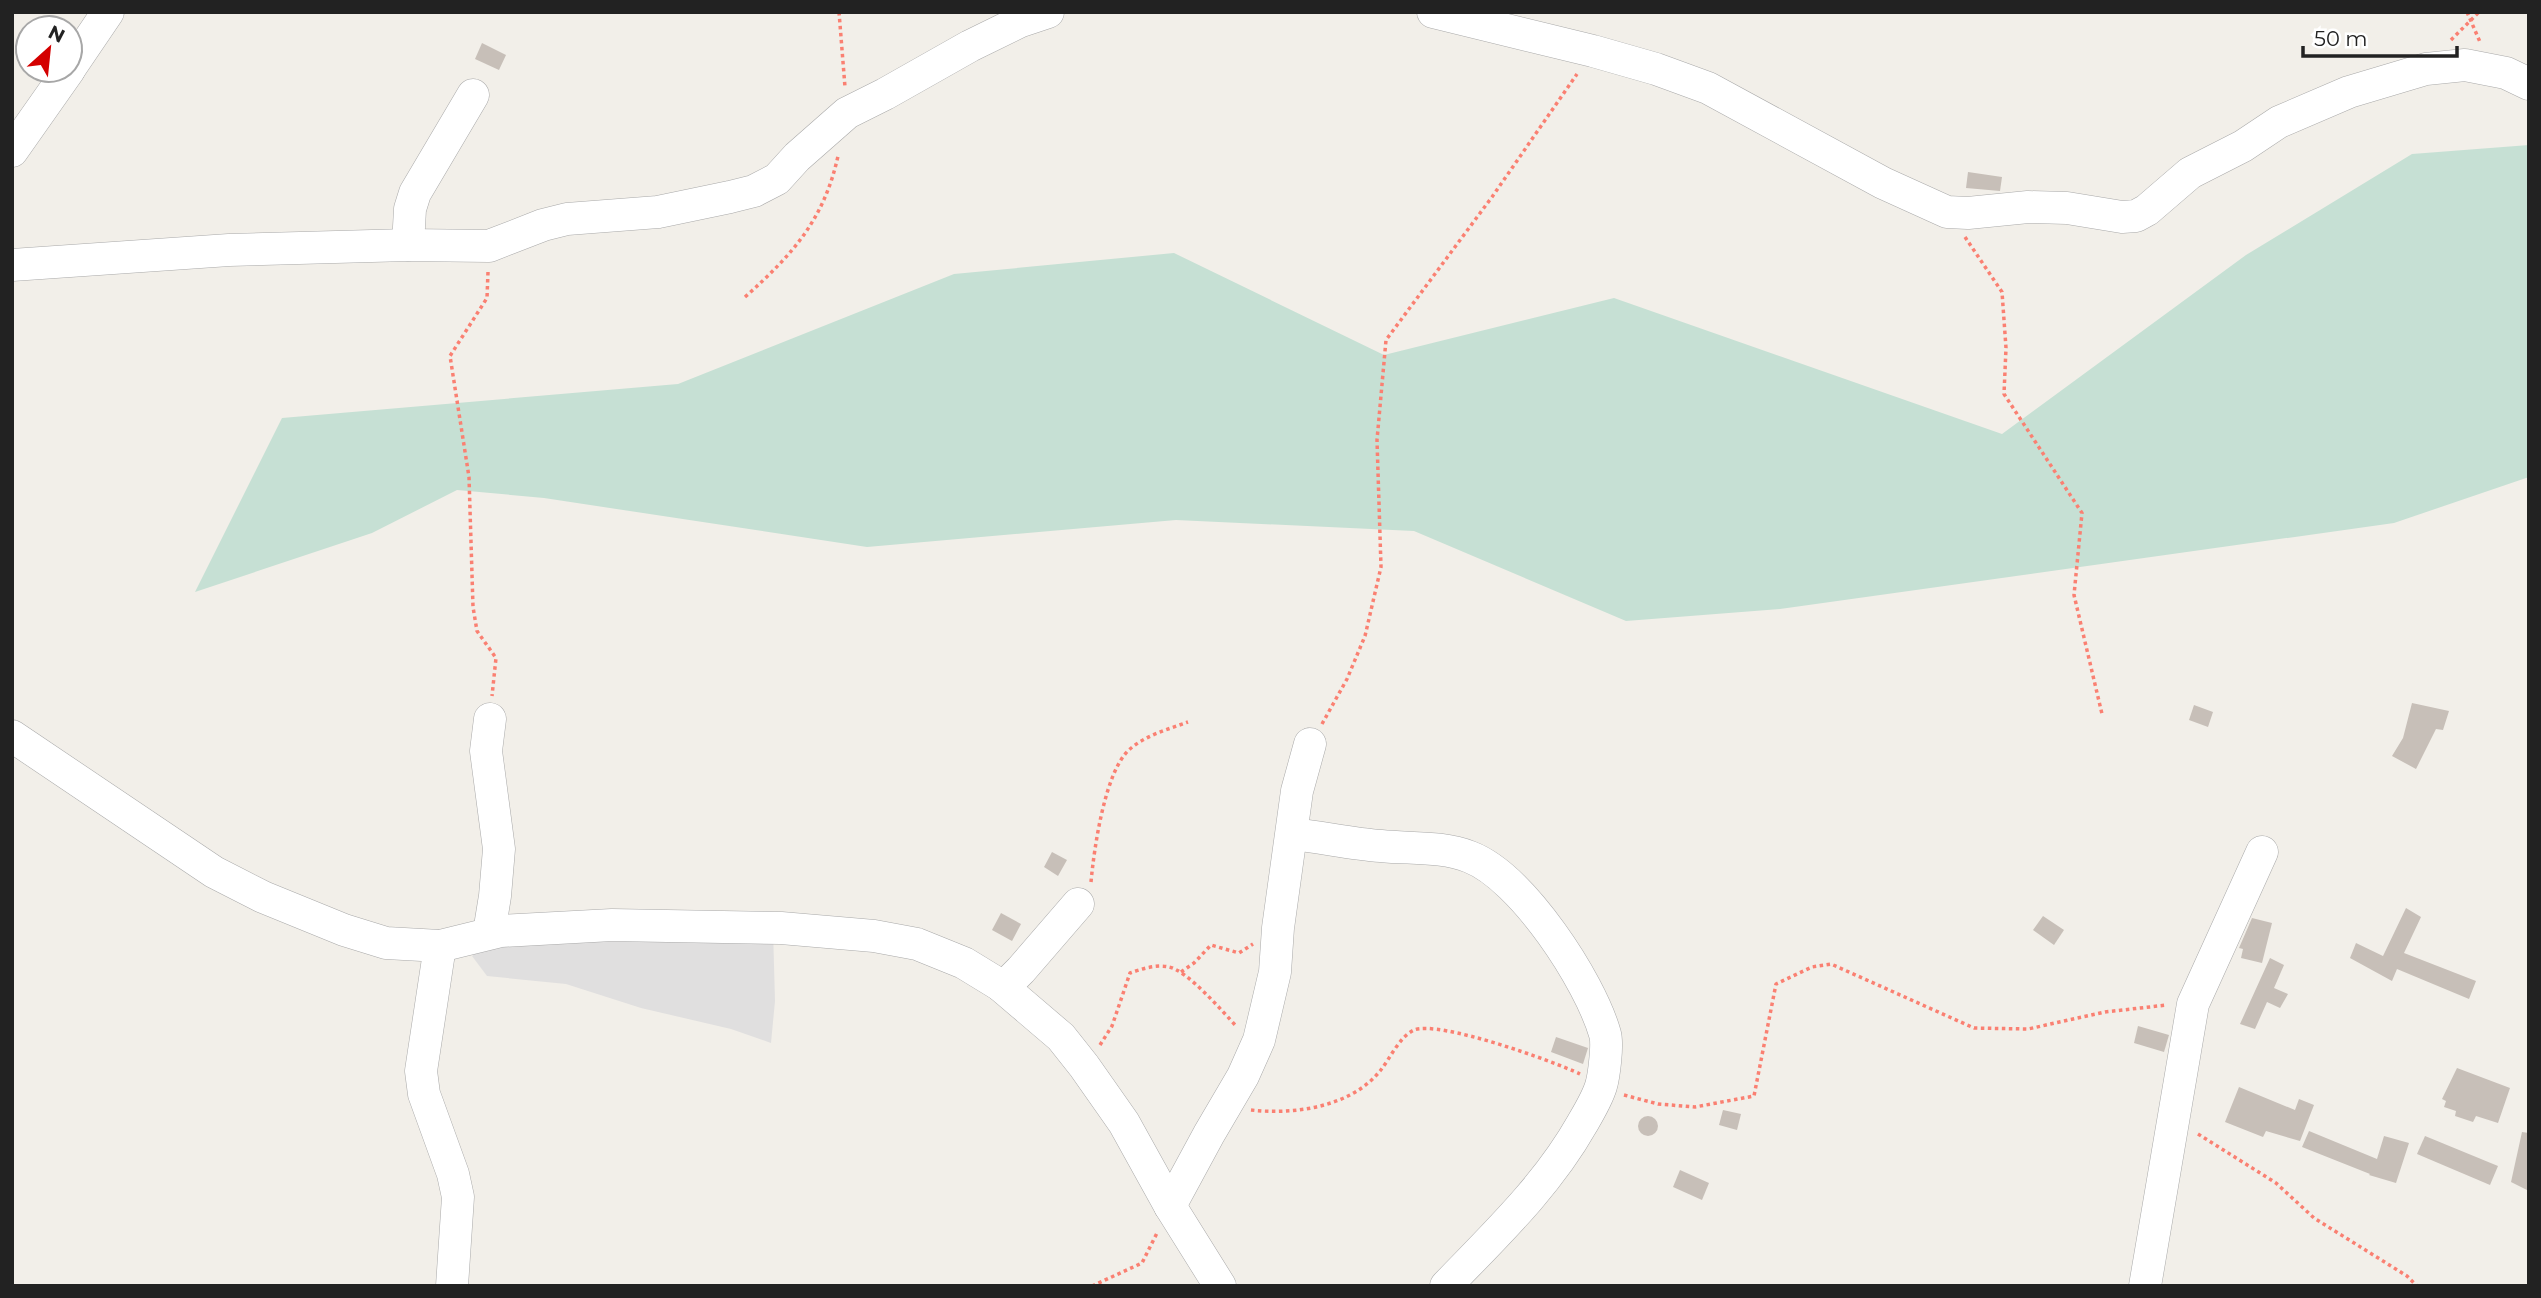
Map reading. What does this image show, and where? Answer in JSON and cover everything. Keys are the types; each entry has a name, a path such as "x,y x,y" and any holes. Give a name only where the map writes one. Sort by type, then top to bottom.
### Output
{"street":[{"path":"84,47 108,12"},
{"path":"12,265 229,250 489,246 542,225 567,219 658,212 754,191 777,179 797,157 847,113 970,46 1021,21 1048,12"},
{"path":"1433,12 1593,51 1656,69 1708,88 1883,183 1947,212 1968,213 2028,207 2067,208 2136,216 2147,210 2190,173 2243,146 2279,122 2349,92 2426,69 2465,65 2507,73 2529,83"},
{"path":"12,151 59,84"},
{"path":"408,246 410,209 415,193 473,94"},
{"path":"489,933 499,849 487,763 490,719"},
{"path":"12,736 214,872 263,897 344,930 386,943 440,946 489,933 532,928 612,925 781,928 874,936 917,944 964,963 1000,985 1061,1037 1084,1066 1124,1123 1170,1206 1220,1286"},
{"path":"1170,1206 1243,1076 1259,1040 1275,972 1278,928 1297,791 1310,744"},
{"path":"1292,834 1379,846 1441,849 1486,864 1520,894 1552,935 1591,995 1606,1037 1601,1086 1571,1144 1527,1200 1446,1286"},
{"path":"2145,1286 2193,1004 2262,852"},
{"path":"1000,985 1010,981 1021,970 1078,904"},
{"path":"440,946 421,1071 424,1094 453,1174 458,1197 452,1286"}],"path":[{"path":"2467,12 2470,19 2479,12"},
{"path":"1310,744 1347,679 1365,636 1381,567 1377,440 1386,340 1492,197 1560,95 1593,51"},
{"path":"1947,212 2002,292 2006,348 2004,394 2082,513 2074,595 2102,715"},
{"path":"489,246 487,298 450,356 469,477 473,607 477,631 496,658 490,719"},
{"path":"1078,904 1091,883 1099,830 1119,761 1129,749 1144,739 1188,722"},
{"path":"1181,972 1211,945 1239,953 1278,928"},
{"path":"1225,1107 1271,1112 1321,1105 1355,1094 1378,1073 1397,1046 1414,1030 1431,1029 1457,1032 1535,1057 1577,1072 1601,1086 1634,1099 1695,1107 1754,1096 1776,984 1812,967 1831,964 1974,1028 2028,1029 2060,1020 2149,1005 2193,1004"},
{"path":"1084,1066 1112,1026 1130,973 1142,969 1168,966 1181,972 1242,1032 1259,1040"},
{"path":"2175,1120 2276,1183 2314,1219 2407,1276 2417,1286"},
{"path":"1093,1286 1142,1263 1170,1206"}],"shaded area":[{"path":"773,929 775,1001 771,1043 731,1029 641,1008 566,984 487,976 472,956 500,932"}],"green space":[{"path":"2529,145 2529,477 2394,523 1780,609 1626,621 1414,531 1176,520 867,547 544,498 457,490 372,533 195,592 282,418 678,384 954,274 1174,253 1384,355 1614,298 2002,434 2246,255 2412,154"}],"building":[{"path":"482,43 506,55 499,70 475,59"},
{"path":"1968,172 2002,177 2000,191 1966,188"},
{"path":"2412,703 2449,711 2443,730 2436,729 2416,769 2392,756 2403,738"},
{"path":"2194,705 2213,712 2208,727 2189,720"},
{"path":"1052,852 1067,860 1058,876 1044,867"},
{"path":"2406,908 2421,917 2404,953 2476,981 2469,999 2397,969 2392,981 2350,958 2356,943 2383,956"},
{"path":"1001,913 1021,924 1012,941 992,930"},
{"path":"2043,916 2064,930 2054,945 2033,930"},
{"path":"2252,918 2272,923 2262,963 2241,958 2243,949 2239,948"},
{"path":"2270,958 2284,965 2274,988 2288,994 2280,1008 2267,1002 2255,1029 2240,1024"},
{"path":"2138,1026 2169,1035 2164,1052 2134,1043"},
{"path":"1556,1037 1588,1048 1583,1064 1551,1052"},
{"path":"2457,1068 2510,1088 2498,1123 2476,1116 2473,1122 2455,1116 2456,1111 2444,1107 2446,1101 2442,1099"},
{"path":"2239,1087 2295,1110 2299,1099 2314,1105 2300,1141 2266,1131 2263,1137 2225,1122"},
{"path":"1723,1110 1741,1114 1737,1130 1719,1125"},
{"path":"1648,1116 1655,1119 1658,1126 1655,1133 1648,1136 1641,1133 1638,1126 1641,1119"},
{"path":"2309,1131 2377,1159 2384,1136 2409,1143 2396,1183 2369,1175 2302,1147"},
{"path":"2522,1132 2529,1133 2529,1191 2511,1182"},
{"path":"2425,1136 2498,1166 2490,1185 2417,1154"},
{"path":"1680,1170 1709,1183 1702,1200 1673,1187"}]}
